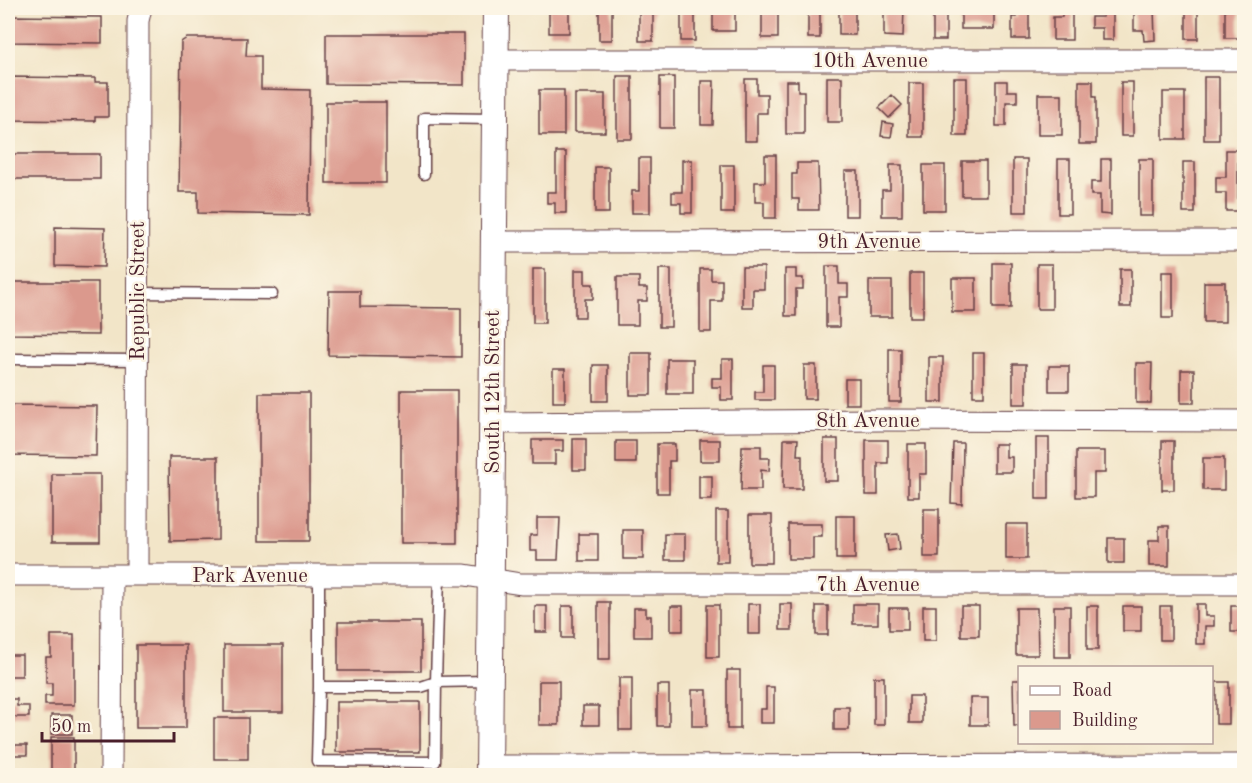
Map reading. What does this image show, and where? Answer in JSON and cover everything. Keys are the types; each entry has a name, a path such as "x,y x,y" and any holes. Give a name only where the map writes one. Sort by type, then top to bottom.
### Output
{"street":[{"name":"Republic Street","path":"137,575 138,21 141,8"},
{"name":"South 12th Street","path":"489,771 496,8"},
{"name":"10th Avenue","path":"495,60 1245,60"},
{"name":"9th Avenue","path":"493,242 1245,241"},
{"name":"8th Avenue","path":"492,423 880,420 1245,421"},
{"name":"Park Avenue","path":"8,574 465,575 492,579"},
{"path":"111,776 112,575"},
{"name":"7th Avenue","path":"492,579 521,584 1245,584"},
{"path":"489,771 1245,765"}],"lane":[{"path":"424,174 424,118 495,120"},
{"path":"137,293 272,294"},
{"path":"8,358 137,360"},
{"path":"319,575 317,761 435,762 439,575"},
{"path":"319,687 421,687 436,682 490,681"}],"building":[{"path":"549,8 569,8 569,33 549,33"},
{"path":"599,8 612,8 612,40 599,40"},
{"path":"639,8 653,8 653,41 639,41"},
{"path":"681,8 695,8 695,41 681,41"},
{"path":"713,8 735,8 735,31 713,31"},
{"path":"762,8 778,8 778,38 762,38"},
{"path":"808,8 820,8 820,38 808,38"},
{"path":"839,8 855,8 855,35 839,35"},
{"path":"884,8 904,8 903,37 884,36"},
{"path":"933,8 946,8 946,40 933,40"},
{"path":"961,8 994,8 994,29 961,29"},
{"path":"1017,8 1029,8 1029,39 1012,39 1012,17 1017,17"},
{"path":"1062,8 1072,8 1072,40 1053,40 1053,17 1062,17"},
{"path":"1103,8 1113,8 1113,40 1102,40 1102,28 1091,28 1091,17 1103,17"},
{"path":"1142,8 1154,8 1155,40 1144,41 1143,30 1134,30 1134,10 1142,10"},
{"path":"1186,8 1198,8 1198,39 1186,39"},
{"path":"1225,8 1239,8 1239,38 1225,38"},
{"path":"8,16 102,17 102,43 8,42"},
{"path":"326,34 464,34 464,85 326,84"},
{"path":"187,38 247,38 246,56 261,56 261,89 310,90 309,215 198,213 198,192 179,192 181,42"},
{"path":"617,76 632,76 632,139 617,139"},
{"path":"8,77 95,78 95,82 108,82 108,117 95,117 95,121 8,120"},
{"path":"660,77 674,77 674,128 660,128"},
{"path":"827,77 842,77 842,122 827,122"},
{"path":"1204,77 1219,77 1219,140 1204,140"},
{"path":"954,78 967,78 967,136 954,136"},
{"path":"745,79 757,79 757,94 767,94 767,113 757,113 757,141 745,141"},
{"path":"701,81 714,81 713,125 701,125"},
{"path":"786,81 798,81 798,91 804,91 804,134 786,134"},
{"path":"996,81 1007,81 1007,91 1017,91 1017,102 1006,102 1006,126 996,126"},
{"path":"1079,81 1093,81 1093,97 1096,97 1096,144 1079,144"},
{"path":"1121,82 1133,82 1133,136 1121,136"},
{"path":"909,83 923,83 923,137 909,137"},
{"path":"539,90 564,90 564,135 539,135"},
{"path":"1163,92 1185,92 1185,139 1163,139"},
{"path":"575,94 605,94 605,132 575,132"},
{"path":"1038,94 1062,94 1062,135 1038,135"},
{"path":"892,95 902,105 889,118 879,108"},
{"path":"326,102 386,102 386,183 326,183"},
{"path":"883,122 893,124 891,137 881,136"},
{"path":"1226,150 1238,150 1238,211 1226,211 1226,193 1216,193 1216,177 1226,177"},
{"path":"556,152 566,152 566,213 555,213 555,203 547,203 547,192 556,192"},
{"path":"8,154 100,154 100,179 8,179"},
{"path":"765,155 776,155 776,218 764,218 764,202 755,202 755,182 765,182"},
{"path":"639,158 650,158 650,213 632,213 632,191 639,191"},
{"path":"1013,159 1027,159 1027,212 1013,212"},
{"path":"1058,159 1070,159 1070,214 1058,214"},
{"path":"1101,159 1111,159 1111,215 1100,214 1100,195 1091,195 1091,182 1101,182"},
{"path":"1139,159 1153,159 1153,216 1139,216"},
{"path":"682,160 692,160 692,213 681,213 681,203 672,203 672,192 682,192"},
{"path":"962,161 986,161 986,196 962,196"},
{"path":"1183,162 1195,162 1195,213 1183,213"},
{"path":"797,163 818,163 819,210 799,210 799,199 792,199 792,174 797,174"},
{"path":"721,165 734,165 734,213 721,213"},
{"path":"890,165 902,165 902,216 882,216 882,190 890,190"},
{"path":"923,165 945,165 945,210 923,210"},
{"path":"595,167 609,167 609,213 595,213"},
{"path":"845,171 858,171 858,216 845,216"},
{"path":"55,227 105,228 104,267 55,266"},
{"path":"993,263 1011,263 1011,308 993,308"},
{"path":"1037,264 1052,264 1052,309 1037,309"},
{"path":"826,266 839,266 839,284 848,284 848,297 839,297 839,327 826,327"},
{"path":"742,267 764,267 764,289 753,289 753,307 742,307"},
{"path":"533,269 545,269 545,323 533,323"},
{"path":"659,269 671,269 671,327 659,327"},
{"path":"700,269 711,269 711,280 722,280 722,301 711,301 711,332 700,332"},
{"path":"785,269 796,269 796,278 803,278 803,289 796,289 796,316 785,316"},
{"path":"1120,269 1131,269 1131,307 1120,307"},
{"path":"575,270 585,270 585,284 593,284 593,299 585,299 585,317 575,317"},
{"path":"1162,272 1173,272 1173,318 1162,318"},
{"path":"910,273 923,273 923,317 910,317"},
{"path":"617,277 639,277 639,288 647,288 647,301 638,301 638,325 617,325"},
{"path":"952,278 976,278 976,312 952,312"},
{"path":"869,281 892,281 892,317 869,317"},
{"path":"8,282 98,282 98,335 8,334"},
{"path":"1204,282 1225,282 1225,322 1204,322"},
{"path":"329,291 360,291 360,307 461,308 461,357 328,355"},
{"path":"889,349 901,349 901,402 889,402"},
{"path":"630,353 651,353 651,395 630,395"},
{"path":"973,353 984,353 984,396 973,396"},
{"path":"929,357 943,357 943,402 929,402"},
{"path":"667,359 693,359 693,394 667,394"},
{"path":"722,359 733,359 733,400 721,400 721,387 712,387 712,378 722,378"},
{"path":"1136,363 1152,363 1151,403 1136,403"},
{"path":"1013,364 1026,364 1026,404 1013,404"},
{"path":"593,365 608,365 608,401 593,401"},
{"path":"763,365 774,365 774,400 755,400 755,392 763,392"},
{"path":"804,365 816,365 816,399 804,399"},
{"path":"1049,366 1069,366 1069,391 1049,391"},
{"path":"553,369 565,369 565,402 553,402"},
{"path":"1181,370 1194,370 1194,403 1181,403"},
{"path":"845,379 859,379 859,404 845,404"},
{"path":"401,390 457,390 457,543 401,543"},
{"path":"259,393 309,393 309,541 259,541"},
{"path":"8,405 97,406 96,456 8,455"},
{"path":"1036,438 1049,438 1049,499 1036,499"},
{"path":"573,439 586,439 586,470 573,470"},
{"path":"784,439 798,439 797,455 802,455 802,489 783,489"},
{"path":"824,439 838,439 838,481 824,481"},
{"path":"532,440 563,440 563,451 555,451 555,464 532,464"},
{"path":"700,440 720,440 720,461 700,461"},
{"path":"866,440 888,440 888,463 878,463 878,495 866,495"},
{"path":"616,441 636,441 636,463 616,463"},
{"path":"1162,441 1174,441 1174,490 1162,490"},
{"path":"953,443 963,443 962,504 951,503"},
{"path":"657,444 675,444 675,461 669,461 669,493 657,493"},
{"path":"908,444 926,444 926,474 919,474 919,497 908,497"},
{"path":"994,444 1006,444 1006,457 1012,457 1012,472 994,472"},
{"path":"742,446 761,446 761,458 770,458 769,471 761,470 761,490 741,490"},
{"path":"1076,451 1105,451 1105,473 1094,473 1094,497 1076,497"},
{"path":"169,457 218,457 218,540 170,541"},
{"path":"1203,458 1224,458 1224,490 1203,490"},
{"path":"52,474 100,474 100,542 52,542"},
{"path":"699,476 712,476 712,500 699,500"},
{"path":"924,509 939,509 939,557 924,557"},
{"path":"716,511 728,511 728,562 716,562"},
{"path":"749,515 772,515 772,563 749,563"},
{"path":"836,516 855,516 855,559 836,559"},
{"path":"537,518 560,518 558,560 537,560 537,551 530,551 530,535 537,535"},
{"path":"788,524 822,524 822,537 813,537 813,559 788,559"},
{"path":"1006,524 1027,524 1027,559 1006,559"},
{"path":"1159,526 1169,526 1169,566 1149,566 1149,540 1159,540"},
{"path":"623,530 643,530 643,559 623,559"},
{"path":"579,534 598,534 598,561 579,561"},
{"path":"665,534 685,534 685,560 665,560"},
{"path":"898,534 900,549 888,551 886,535"},
{"path":"1108,538 1124,538 1124,563 1108,563"},
{"path":"598,602 610,602 610,659 598,659"},
{"path":"748,604 760,604 760,634 748,634"},
{"path":"780,604 792,604 792,630 780,630"},
{"path":"853,604 878,604 878,624 853,624"},
{"path":"1196,604 1205,604 1205,616 1214,616 1214,626 1205,626 1205,644 1196,644"},
{"path":"707,605 719,605 719,657 707,657"},
{"path":"535,606 547,606 547,632 535,632"},
{"path":"562,606 573,606 573,638 562,638"},
{"path":"671,606 683,606 683,631 671,631"},
{"path":"816,606 828,606 828,635 816,635"},
{"path":"923,606 936,606 936,641 923,641"},
{"path":"961,606 979,606 979,636 961,636"},
{"path":"1054,606 1070,606 1070,657 1054,657"},
{"path":"1087,606 1098,606 1098,650 1087,650"},
{"path":"1123,606 1141,606 1141,631 1123,631"},
{"path":"1160,606 1171,606 1171,640 1160,640"},
{"path":"1231,606 1243,606 1243,632 1231,632"},
{"path":"634,608 646,608 646,616 651,616 651,637 634,637"},
{"path":"889,608 908,608 908,630 889,630"},
{"path":"1016,608 1037,608 1038,655 1016,655"},
{"path":"338,622 421,622 421,671 338,671"},
{"path":"51,635 74,635 74,705 45,705 45,696 52,696 52,683 46,683 46,657 51,657"},
{"path":"136,645 186,645 186,728 136,728"},
{"path":"224,645 283,645 283,712 224,712"},
{"path":"8,655 22,655 22,676 8,676"},
{"path":"727,670 740,670 740,729 727,729"},
{"path":"874,677 884,677 884,725 874,725"},
{"path":"619,678 632,678 632,730 619,730"},
{"path":"1013,680 1018,680 1018,726 1014,726"},
{"path":"539,681 559,681 559,725 539,725"},
{"path":"1216,682 1229,682 1229,724 1216,724"},
{"path":"657,685 669,685 669,726 657,726"},
{"path":"766,687 774,687 774,723 760,723 760,709 766,709"},
{"path":"692,690 707,690 707,726 692,726"},
{"path":"909,696 922,696 922,723 909,723"},
{"path":"970,698 988,698 988,725 970,725"},
{"path":"8,699 17,699 17,706 29,706 29,717 8,717"},
{"path":"336,702 420,702 420,752 336,752"},
{"path":"583,706 599,706 599,725 583,725"},
{"path":"834,707 849,707 849,730 834,730"},
{"path":"51,715 72,715 72,734 51,734"},
{"path":"214,718 248,718 248,759 214,759"},
{"path":"51,737 74,737 74,776 51,776"},
{"path":"8,745 27,745 27,755 8,755"}]}
